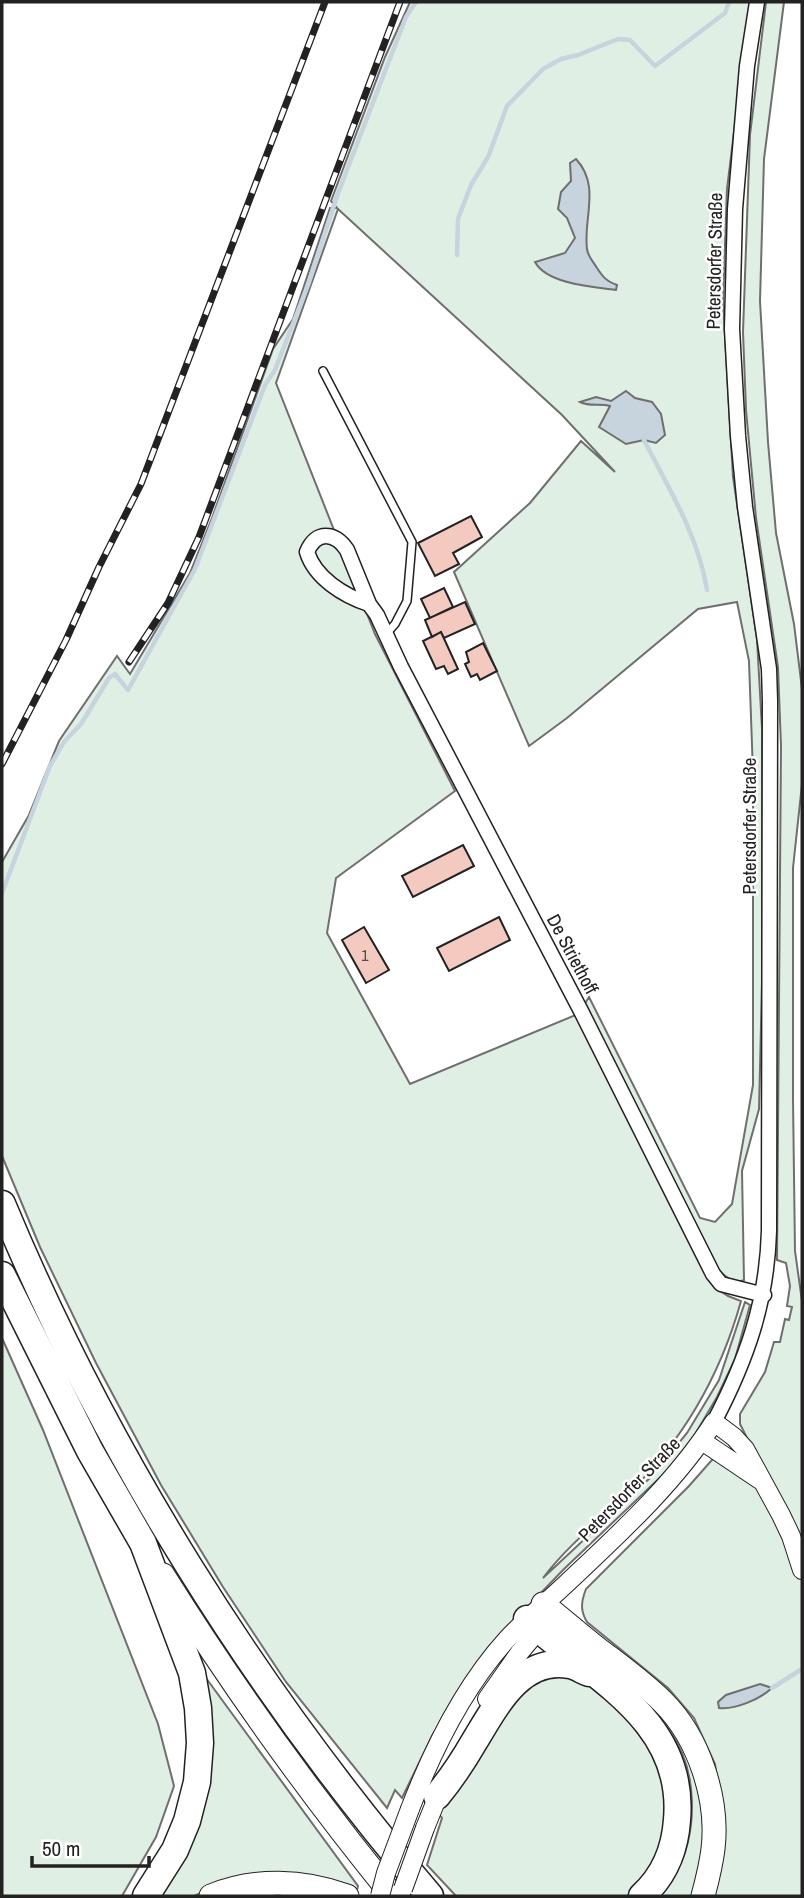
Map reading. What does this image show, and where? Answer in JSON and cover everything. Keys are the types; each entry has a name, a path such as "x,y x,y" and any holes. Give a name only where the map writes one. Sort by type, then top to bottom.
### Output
{"highway":[{"path":"2,1204 90,1390 187,1561 275,1695 401,1862 430,1896"},
{"path":"2,1275 90,1451 143,1543 252,1711 325,1811 393,1896"},
{"path":"143,1543 192,1673 200,1743 197,1782 187,1821 175,1850 146,1896"},
{"path":"541,1616 577,1658 641,1713 663,1744 674,1770 679,1802 676,1832 669,1858 654,1885 642,1896"},
{"path":"541,1616 643,1683 665,1704 683,1728 708,1783 714,1820 713,1848 703,1896"},
{"path":"437,1796 459,1768 499,1701 519,1679 533,1670 550,1665 570,1665 598,1677"},
{"path":"401,1862 442,1896"},
{"path":"211,1896 242,1887 271,1883 313,1886 347,1896"}],"street":[{"name":"Petersdorfer Straße","path":"401,1896 437,1796 460,1744 483,1704 520,1652 541,1616 565,1585 673,1478 702,1441 714,1422 750,1344 764,1295 769,1231 769,669 743,484 732,329 735,209 747,66 757,2"},
{"name":"De Striethoff","path":"369,604 356,599 316,571 307,552 311,542 320,536 331,537 342,543 354,564 369,604 581,1011 713,1274 721,1283 764,1295"},
{"path":"714,1422 745,1449 786,1526 802,1570"},
{"path":"702,1441 760,1480"},
{"name":"Petersdorfer Straße","path":"380,1896 386,1873 431,1759 462,1702 487,1663 541,1616"}],"lane":[{"path":"323,371 412,542 407,601 395,624 385,635"}],"green space":[{"path":"410,2 750,2 727,189 723,301 733,477 757,639 762,729 762,984 759,1109 742,1171 744,1280 736,1281 716,1268 584,1005 589,997 700,1218 715,1222 732,1204 753,1085 753,773 749,661 737,602 698,609 567,718 529,746 454,572 530,503 581,441 615,472 562,415 338,209 276,383 375,634 455,791 336,878 327,933 410,1084 578,1014 716,1288 741,1301 722,1356 682,1430 646,1475 572,1545 543,1578 652,1476 687,1433 719,1380 745,1302 750,1305 735,1359 694,1436 670,1468 564,1569 507,1628 433,1734 402,1798 395,1790 387,1808 286,1682 223,1587 161,1485 96,1363 40,1247 2,1156 2,862 29,815 59,741 117,656 130,674 190,573 273,349 293,319 330,208 337,208 331,201 385,57"},
{"path":"766,2 784,2 764,159 760,301 776,533 794,624 802,689 802,784 793,868 793,1099 795,1251 802,1301 802,1547 740,1424 740,1414 765,1372 774,1342 780,1342 785,1319 789,1320 792,1307 787,1306 790,1286 786,1263 777,1260 781,746 778,667 756,518 746,410 743,332 750,135"},
{"path":"2,1338 43,1430 158,1724 174,1786 156,1837 122,1896 2,1896"},
{"path":"718,1453 760,1481 802,1570 802,1896 714,1896 723,1815 715,1764 694,1718 668,1688 587,1622 582,1610 586,1589 689,1486"},
{"path":"572,1635 646,1696 690,1753 707,1826 696,1896 659,1896 683,1857 691,1820 690,1782 679,1746 647,1704"},
{"path":"545,1675 584,1678 644,1731 670,1798 657,1861 630,1896 456,1896 427,1865 442,1818 438,1813 506,1702"},
{"path":"206,1678 358,1886 356,1894 203,1892 194,1896 157,1896 170,1877"}],"shaded area":[{"path":"576,159 588,180 588,252 603,276 617,285 616,290 560,280 549,275 535,262 565,253 575,238 567,218 558,209 561,192 571,181 570,163"},
{"path":"626,391 635,398 652,402 661,414 665,435 656,443 644,440 626,444 599,427 610,406 580,402 596,397 611,401"},
{"path":"760,1684 772,1688 747,1703 719,1708 718,1702 726,1695"}],"building":[{"path":"471,516 482,537 453,553 459,564 435,576 418,543"},
{"path":"444,588 453,607 430,618 421,599"},
{"path":"465,602 475,624 444,638 441,632 432,637 425,620"},
{"path":"441,632 458,669 448,674 444,666 436,669 423,641"},
{"path":"483,643 497,671 480,680 477,674 471,677 465,664 469,662 466,652"},
{"path":"463,845 474,866 413,897 402,876"},
{"path":"499,917 510,940 449,971 437,948"},
{"path":"364,927 389,970 366,983 342,940"}],"waterway":[{"path":"2,893 50,766 64,742 81,724 109,678 115,674 128,690 195,569 265,385 275,370 308,285 337,196 406,17 416,2"},
{"path":"457,255 458,219 471,185 488,157 507,106 543,69 561,59 618,39 630,40 655,66 725,13 729,2"},
{"path":"644,440 690,531 707,590"},
{"path":"772,1688 802,1669"}],"railway":[{"path":"2,764 66,640 141,484 325,2"},
{"path":"129,662 168,603 199,537 400,2"}]}
